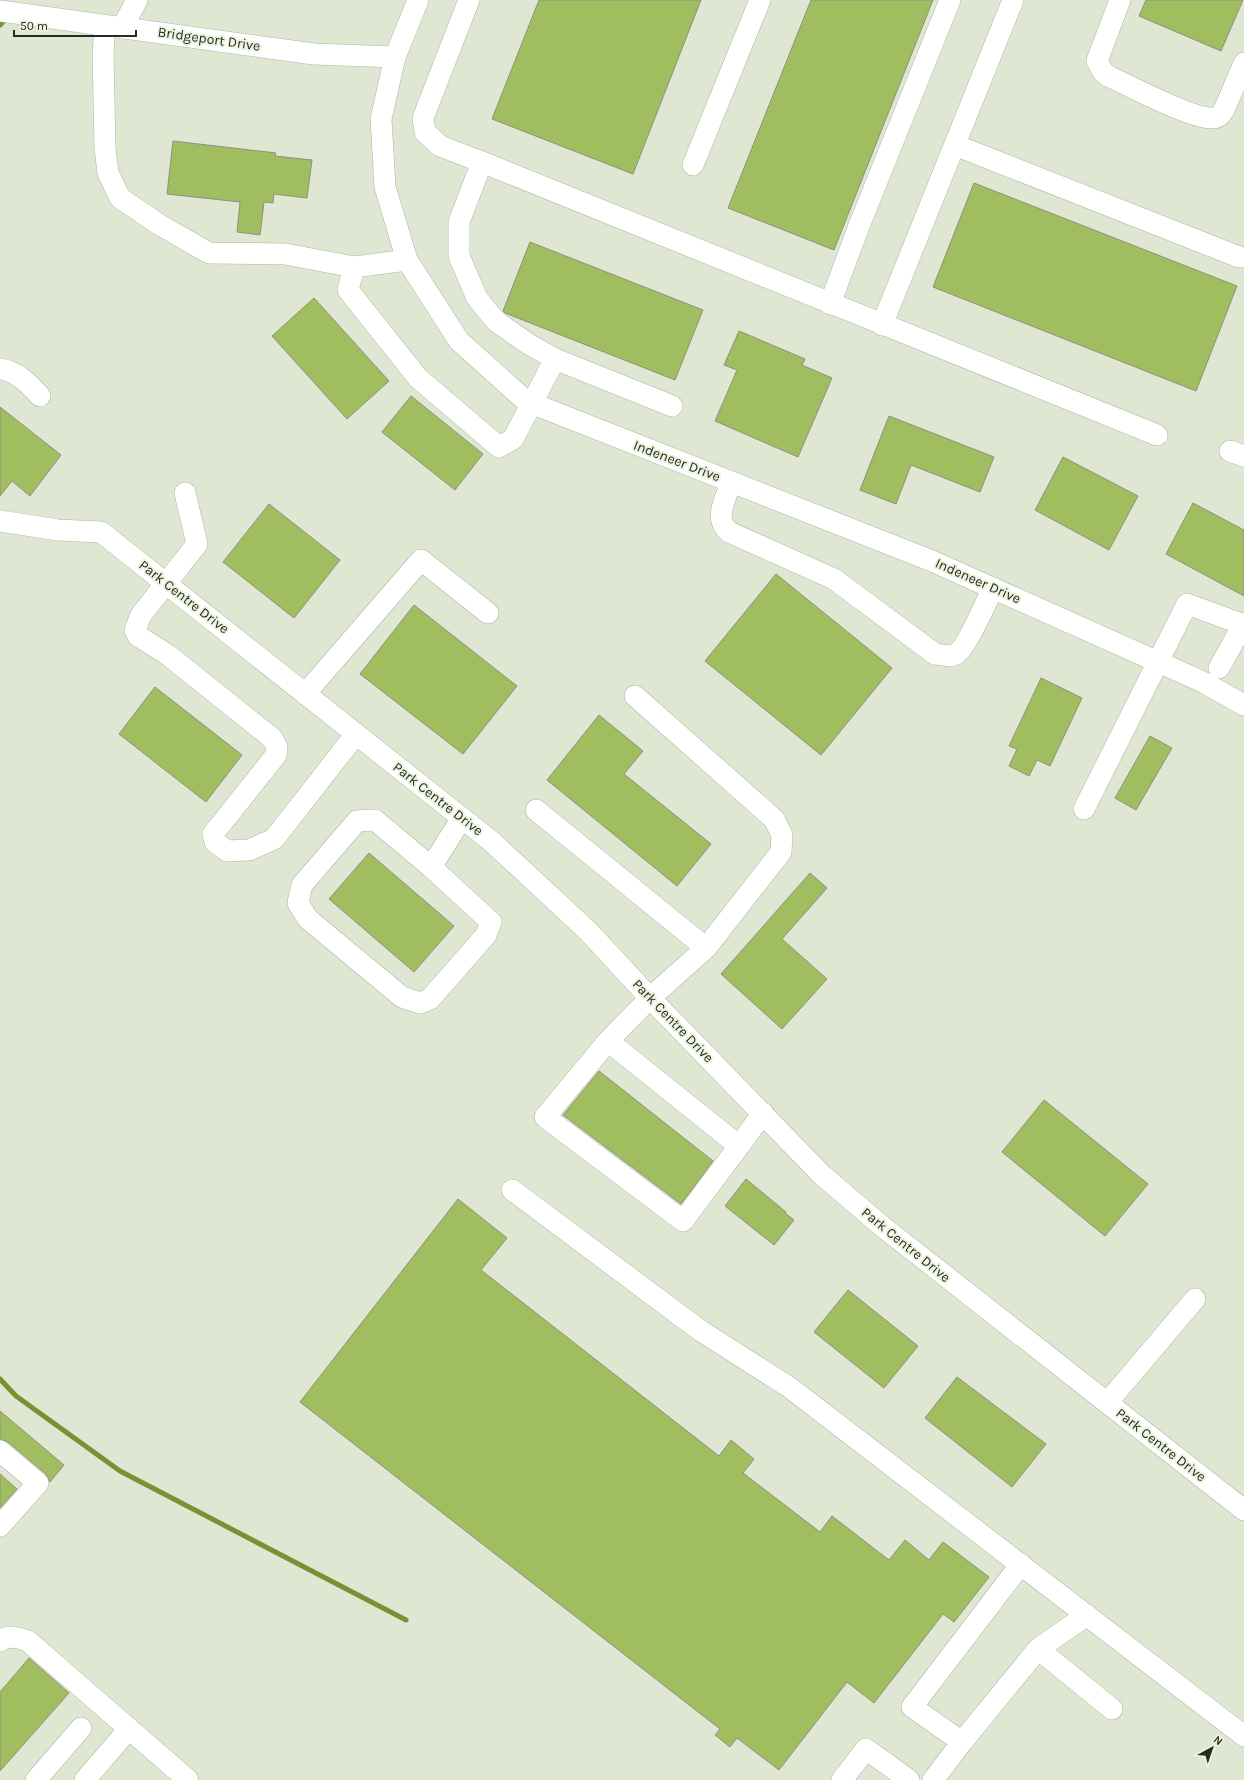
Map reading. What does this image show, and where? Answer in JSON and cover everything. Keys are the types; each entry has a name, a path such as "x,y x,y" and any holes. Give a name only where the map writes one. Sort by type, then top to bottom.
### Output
{"street":[{"path":"137,0 113,27 103,53 105,148 108,173 120,198 160,225 209,253 285,254 354,267 407,260"},
{"name":"Indeneer Drive","path":"418,0 395,57 381,118 385,187 407,260 460,341 526,401 932,561 1203,682 1244,705"},
{"path":"469,0 423,118 425,132 440,146 1157,435"},
{"path":"693,165 760,0"},
{"path":"830,304 862,218 950,0"},
{"path":"882,325 1013,0"},
{"path":"1120,0 1097,61 1103,72 1108,76 1185,111 1211,118 1220,116 1224,110 1244,63"},
{"name":"Bridgeport Drive","path":"0,11 314,54 395,57"},
{"path":"955,145 1239,257"},
{"path":"482,162 459,222 460,256 477,298 489,314 497,322 527,343 555,359 672,406"},
{"path":"354,267 348,290 418,378 499,447 513,439 533,404 555,359"},
{"path":"0,369 6,370 26,381 40,396"},
{"path":"731,482 720,515 723,526 729,532 834,579 935,654 945,656 957,654 964,646 993,588"},
{"path":"185,493 197,544 137,622 136,630 138,636 168,655 272,738 277,747 276,755 213,834 216,842 227,851 249,850 274,839 356,734"},
{"name":"Park Centre Drive","path":"0,521 58,530 101,532 491,841 588,931 650,998 822,1175 883,1227 1244,1510"},
{"path":"305,694 421,560 488,613"},
{"path":"1084,809 1187,604 1239,623 1240,630 1219,668"},
{"path":"635,696 774,819 782,835 780,852 706,948 650,998 608,1041 545,1117 683,1221 763,1113"},
{"path":"536,810 706,948"},
{"path":"431,867 462,818"},
{"path":"375,820 431,867 491,922 486,935 481,941 430,999 420,1003 402,997 308,919 298,903 302,885 357,822 375,820"},
{"path":"608,1041 739,1146"},
{"path":"512,1190 702,1331 789,1386 1244,1736"},
{"path":"1107,1403 1196,1299"},
{"path":"0,1451 38,1483 0,1526"},
{"path":"962,1742 912,1708 1021,1564"},
{"path":"933,1780 1038,1649 1087,1615"},
{"path":"0,1641 3,1639 17,1637 28,1642 128,1730 188,1780"},
{"path":"1038,1649 1112,1709"},
{"path":"36,1780 81,1728"},
{"path":"85,1780 128,1730"},
{"path":"842,1780 866,1749 909,1780"}],"building":[{"path":"539,0 701,0 633,174 492,119"},
{"path":"811,0 933,0 834,250 728,208"},
{"path":"1146,0 1243,0 1221,51 1139,16"},
{"path":"173,141 276,153 275,156 312,160 307,198 274,194 273,203 264,202 260,235 237,232 240,202 167,194"},
{"path":"974,183 1237,286 1196,391 933,287"},
{"path":"530,242 703,310 675,380 505,313 503,311"},
{"path":"314,298 389,381 347,419 272,336"},
{"path":"739,331 805,359 802,365 832,378 798,457 715,421 737,370 724,365"},
{"path":"411,396 483,454 455,490 382,432"},
{"path":"0,407 61,455 30,496 12,481 0,496"},
{"path":"889,416 994,457 980,492 911,465 896,504 860,490"},
{"path":"1063,457 1138,496 1109,550 1035,510"},
{"path":"1193,503 1244,530 1244,596 1166,554"},
{"path":"269,504 340,560 294,618 223,562"},
{"path":"776,574 892,668 821,755 705,661"},
{"path":"414,605 517,686 463,754 360,674"},
{"path":"1041,678 1082,698 1050,766 1037,760 1029,776 1009,766 1017,749 1009,746"},
{"path":"155,687 242,755 206,802 119,734"},
{"path":"599,715 643,751 624,774 711,844 677,886 547,780"},
{"path":"1150,736 1172,748 1136,810 1115,798"},
{"path":"369,853 454,926 414,972 329,899"},
{"path":"810,873 827,888 782,939 827,979 782,1029 721,974"},
{"path":"599,1071 713,1161 681,1204 563,1115"},
{"path":"1044,1100 1148,1184 1105,1236 1002,1152"},
{"path":"746,1179 794,1220 774,1245 725,1206"},
{"path":"458,1199 507,1238 481,1270 719,1456 731,1440 754,1459 743,1473 820,1532 832,1516 889,1560 905,1540 929,1560 943,1542 989,1577 954,1622 943,1614 874,1703 847,1682 779,1770 737,1738 730,1747 715,1735 720,1729 300,1402"},
{"path":"848,1290 918,1346 884,1388 814,1332"},
{"path":"957,1377 1046,1444 1012,1487 925,1418"},
{"path":"0,1411 64,1465 50,1482 46,1474 8,1442 0,1439"},
{"path":"0,1474 17,1489 0,1508"},
{"path":"29,1658 69,1693 0,1771 0,1692"}],"waterway":[{"path":"0,25 7,17"},
{"path":"0,1379 16,1396 120,1471 406,1620"}]}
